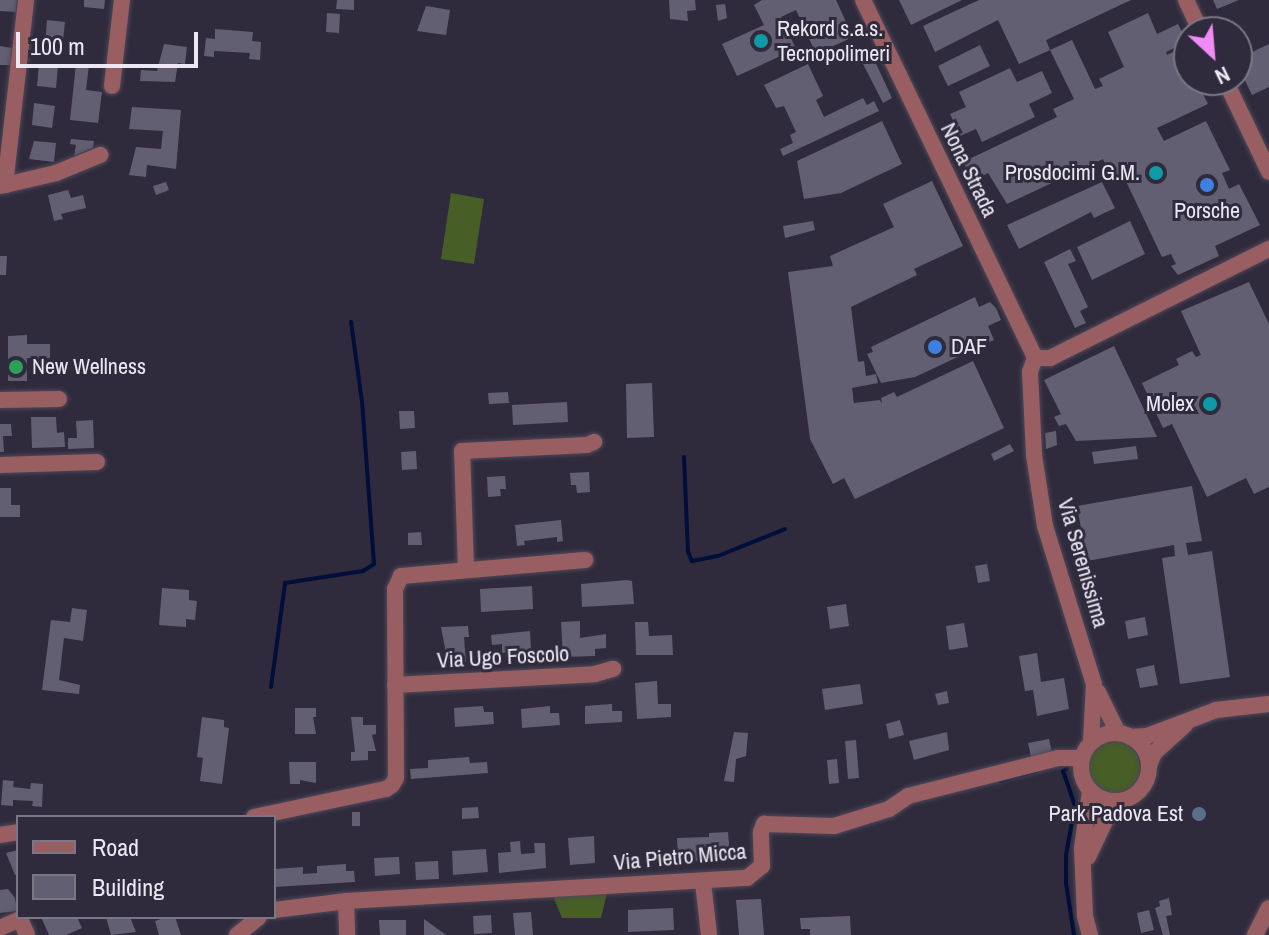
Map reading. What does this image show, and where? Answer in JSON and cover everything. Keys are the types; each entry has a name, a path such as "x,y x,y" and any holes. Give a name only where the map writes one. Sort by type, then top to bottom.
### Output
{"street":[{"path":"26,0 2,185 56,173 100,155"},
{"path":"112,86 122,0"},
{"name":"Nona Strada","path":"863,0 1035,358"},
{"path":"1233,96 1269,172"},
{"path":"1035,358 1050,358 1269,249"},
{"name":"Via Serenissima","path":"1035,358 1030,372 1034,455 1045,526 1094,684 1124,735 1140,743 1149,765"},
{"path":"0,400 59,399"},
{"path":"466,569 462,451 587,445 594,442"},
{"path":"0,465 97,462"},
{"path":"263,815 386,789 396,778 397,580 406,575 585,560"},
{"name":"Via Ugo Foscolo","path":"395,685 595,674 613,669"},
{"name":"Via Serenissima","path":"1082,758 1091,742 1094,684"},
{"path":"1091,742 1108,734 1147,736 1216,710 1269,704"},
{"path":"1083,869 1095,837 1124,800 1143,787 1154,753 1193,718"},
{"name":"Via Pietro Micca","path":"276,910 346,901 747,878 759,872 763,861 761,827 764,824 834,826 889,809 908,796 1058,758 1082,758"},
{"path":"1082,758 1080,770 1090,791 1082,848 1085,916 1090,935"},
{"path":"1090,791 1106,800 1124,800"},
{"path":"703,882 709,935"},
{"path":"346,901 347,935"},
{"path":"1255,935 1269,908"},
{"path":"0,928 20,919 27,935"},
{"path":"237,935 257,919"}],"green space":[{"path":"451,193 484,199 474,264 441,259"},
{"path":"1114,741 1132,749 1140,767 1132,785 1114,793 1096,785 1088,767 1096,749"},
{"path":"607,893 601,918 562,918 553,896"}],"building":[{"path":"0,0 17,0 16,12 0,11"},
{"path":"84,0 105,0 104,9 84,7"},
{"path":"337,0 354,0 354,10 336,9"},
{"path":"669,0 695,0 696,10 687,11 688,21 670,19"},
{"name":"Rekord s.a.s. Tecnopolimeri","path":"762,0 836,0 853,37 816,54 796,10 781,17 796,49 737,76 722,44 764,25 754,5"},
{"path":"899,0 962,0 911,25"},
{"path":"979,0 1131,0 1046,40 1050,50 1019,64 998,20 935,52 923,26"},
{"path":"1213,0 1239,0 1217,9"},
{"path":"725,4 727,18 718,21 716,5"},
{"path":"426,6 450,10 446,35 417,31"},
{"path":"327,13 340,14 339,33 326,32"},
{"path":"1148,13 1157,34 1173,26 1173,49 1166,52 1167,55 1173,52 1173,96 1204,96 1208,104 1157,128 1164,141 1206,121 1230,170 1222,173 1229,189 1239,184 1260,225 1215,246 1219,256 1178,275 1171,266 1176,264 1171,254 1162,257 1123,175 1113,181 1103,159 1007,204 988,173 973,181 963,162 1057,117 1053,109 1074,99 1050,50 1072,40 1095,89 1103,86 1099,79 1124,67 1108,32"},
{"path":"47,20 65,22 62,49 45,47"},
{"path":"215,29 253,32 252,41 261,42 260,60 249,59 250,53 214,51 214,57 204,56 206,38 215,39"},
{"path":"164,44 187,47 185,64 178,63 175,82 140,81 141,70 157,71"},
{"path":"1269,44 1269,87 1253,95 1253,52"},
{"path":"980,45 990,66 948,86 938,66"},
{"path":"0,46 12,48 11,65 0,65"},
{"path":"873,57 892,98 883,103 862,62"},
{"path":"76,64 89,65 86,90 102,92 98,123 70,120"},
{"path":"808,64 823,96 816,100 824,117 863,98 867,105 874,101 879,111 783,156 780,149 793,143 790,135 796,132 784,106 776,108 764,85"},
{"path":"39,65 58,66 56,88 37,86"},
{"path":"1010,68 1017,82 1042,71 1052,93 1029,104 1035,117 982,142 976,129 960,136 950,114 966,107 959,92"},
{"path":"34,103 55,106 52,128 32,125"},
{"path":"132,107 181,110 176,169 147,165 146,177 129,175 136,147 161,149 163,131 129,129"},
{"path":"882,121 902,164 841,193 804,199 797,161"},
{"path":"71,139 94,141 93,148 74,156 76,145 70,144"},
{"path":"34,141 56,143 54,162 29,159"},
{"path":"932,181 963,246 914,269 917,275 851,307 858,362 864,361 866,376 876,374 878,383 852,388 854,403 880,400 882,404 881,398 894,392 897,397 973,361 1004,428 855,499 844,478 833,484 810,439 788,272 833,266 830,256 894,227 883,204"},
{"path":"166,182 169,190 156,195 153,186"},
{"path":"1102,182 1115,208 1094,218 1091,212 1019,249 1007,225"},
{"path":"68,190 71,198 83,195 86,208 61,214 63,219 54,221 48,195"},
{"path":"813,221 815,230 785,238 783,226"},
{"path":"1130,221 1145,254 1092,280 1077,247"},
{"path":"1070,249 1076,261 1068,264 1088,307 1080,311 1086,323 1075,328 1044,262"},
{"path":"0,256 7,256 6,275 0,275"},
{"name":"Molex","path":"1249,282 1269,324 1269,487 1254,494 1246,478 1207,497 1172,424 1163,428 1142,383 1179,365 1176,359 1192,351 1196,357 1201,355 1181,311"},
{"name":"DAF","path":"975,297 979,307 990,302 996,308 1001,320 988,326 994,340 915,377 881,383 867,354 873,352 871,347"},
{"path":"27,335 27,344 50,344 50,358 27,358 27,381 8,381 8,336"},
{"path":"1114,346 1157,437 1076,441 1066,424 1059,426 1054,417 1061,414 1044,380"},
{"path":"652,383 654,437 627,438 626,384"},
{"path":"508,392 509,403 489,404 488,393"},
{"path":"567,402 568,422 513,425 512,405"},
{"path":"399,411 414,411 415,428 400,429"},
{"path":"31,417 56,417 57,433 64,432 65,447 32,448"},
{"path":"93,420 94,448 68,449 68,438 77,438 76,421"},
{"path":"0,424 11,424 12,436 3,436 4,452 0,452"},
{"path":"1056,431 1057,445 1046,449 1045,433"},
{"path":"1010,444 1014,451 994,461 991,454"},
{"path":"1136,446 1138,459 1094,464 1092,452"},
{"path":"416,451 417,469 402,470 401,452"},
{"path":"589,472 590,492 577,493 576,485 571,485 570,473"},
{"path":"505,476 506,489 500,489 501,496 488,497 487,477"},
{"path":"1192,486 1202,541 1186,543 1188,555 1212,551 1230,677 1180,684 1162,558 1175,556 1174,545 1087,561 1077,506"},
{"path":"0,488 11,488 11,505 20,505 20,517 0,517"},
{"path":"561,520 563,541 557,542 557,537 524,541 525,545 517,546 515,525"},
{"path":"421,532 422,545 408,545 408,533"},
{"path":"987,564 990,581 978,583 975,566"},
{"path":"632,581 634,604 582,607 581,584"},
{"path":"532,586 533,609 481,612 480,589"},
{"path":"162,588 189,590 189,600 197,601 195,620 186,619 186,627 159,625"},
{"path":"846,604 849,626 830,629 827,607"},
{"path":"72,608 87,610 83,641 64,638 59,680 80,685 79,694 42,690 51,620 70,622"},
{"path":"1145,617 1148,635 1128,639 1125,621"},
{"path":"580,621 580,638 606,634 606,648 595,649 595,656 563,657 561,622"},
{"path":"635,622 648,622 649,636 672,635 673,655 636,655"},
{"path":"964,623 968,647 949,650 946,626"},
{"path":"468,626 469,637 464,637 466,663 448,664 441,627"},
{"path":"530,631 531,650 502,653 502,644 492,645 491,635"},
{"path":"1037,653 1041,682 1064,678 1069,709 1037,716 1033,690 1025,691 1019,656"},
{"path":"1154,665 1158,685 1140,688 1136,669"},
{"path":"657,681 658,704 671,704 671,717 637,719 635,683"},
{"path":"860,684 863,704 825,710 822,689"},
{"path":"947,691 949,703 938,705 935,694"},
{"path":"612,704 612,711 622,711 622,722 585,724 585,706"},
{"path":"483,706 484,712 493,712 494,724 455,727 454,708"},
{"path":"550,706 550,713 559,713 560,725 522,728 521,709"},
{"path":"295,708 316,708 316,717 313,717 316,734 295,734"},
{"path":"202,717 224,720 224,727 229,728 222,784 200,781 203,758 197,757"},
{"path":"351,717 363,717 363,725 376,725 376,734 372,735 376,751 368,751 368,760 351,761 351,752 355,752"},
{"path":"900,720 904,735 889,739 886,724"},
{"path":"734,732 748,733 746,756 736,759 734,782 724,781"},
{"path":"947,732 949,750 914,760 909,741"},
{"path":"1049,739 1052,753 1031,757 1028,743"},
{"path":"856,740 859,778 848,779 845,741"},
{"path":"469,757 470,763 487,762 488,773 411,779 410,769 428,768 428,760"},
{"path":"837,759 839,783 829,784 827,760"},
{"path":"289,762 316,762 316,783 300,780 300,784 290,784"},
{"path":"3,780 14,781 13,787 30,789 31,783 43,784 42,807 32,806 33,801 13,800 13,806 1,805"},
{"path":"478,807 479,818 462,819 462,808"},
{"path":"352,812 360,812 360,826 352,826"},
{"path":"728,832 730,856 710,857 710,852 703,853 703,861 678,860 677,838 709,837 709,833"},
{"path":"594,836 595,863 570,865 568,838"},
{"path":"520,841 521,854 535,853 534,843 545,843 546,868 499,873 498,853 511,852 510,842"},
{"path":"486,849 488,872 453,875 452,851"},
{"path":"16,850 16,875 15,875 6,853"},
{"path":"399,857 400,874 375,876 374,858"},
{"path":"438,861 439,879 416,880 415,862"},
{"path":"346,864 346,871 354,871 355,882 276,887 276,869 303,867 303,874 317,873 317,866"},
{"path":"8,889 15,898 16,911 0,913 0,890"},
{"path":"1169,898 1172,915 1166,916 1170,935 1163,935 1155,908 1160,906 1159,901"},
{"path":"761,899 764,935 739,935 736,900"},
{"path":"673,908 674,930 628,932 628,910"},
{"path":"1149,910 1154,930 1141,933 1137,913"},
{"path":"531,912 533,935 515,935 513,913"},
{"path":"491,915 492,933 474,934 473,916"},
{"path":"850,916 851,935 810,935 810,929 801,929 800,918"},
{"path":"42,919 78,919 82,928 66,935 49,935"},
{"path":"107,919 131,919 136,932 111,935"},
{"path":"176,919 181,935 159,935 155,921"},
{"path":"424,919 446,935 424,935"},
{"path":"379,920 406,920 406,935 380,935"}],"waterway":[{"path":"271,687 285,583 363,571 374,564 362,402 351,322"},
{"path":"684,457 688,552 692,561 718,556 785,529"},
{"path":"1067,768 1063,771 1075,806 1066,855 1066,883 1074,935"},
{"path":"1001,781 1037,771"}],"place":[{"name":"Rekord s.a.s. Tecnopolimeri","path":"761,41"},
{"name":"Prosdocimi G.M.","path":"1156,173"},
{"name":"Porsche","path":"1207,185"},
{"name":"DAF","path":"935,347"},
{"name":"New Wellness","path":"16,367"},
{"name":"Molex","path":"1210,404"},
{"name":"Park Padova Est","path":"1199,814"}]}
